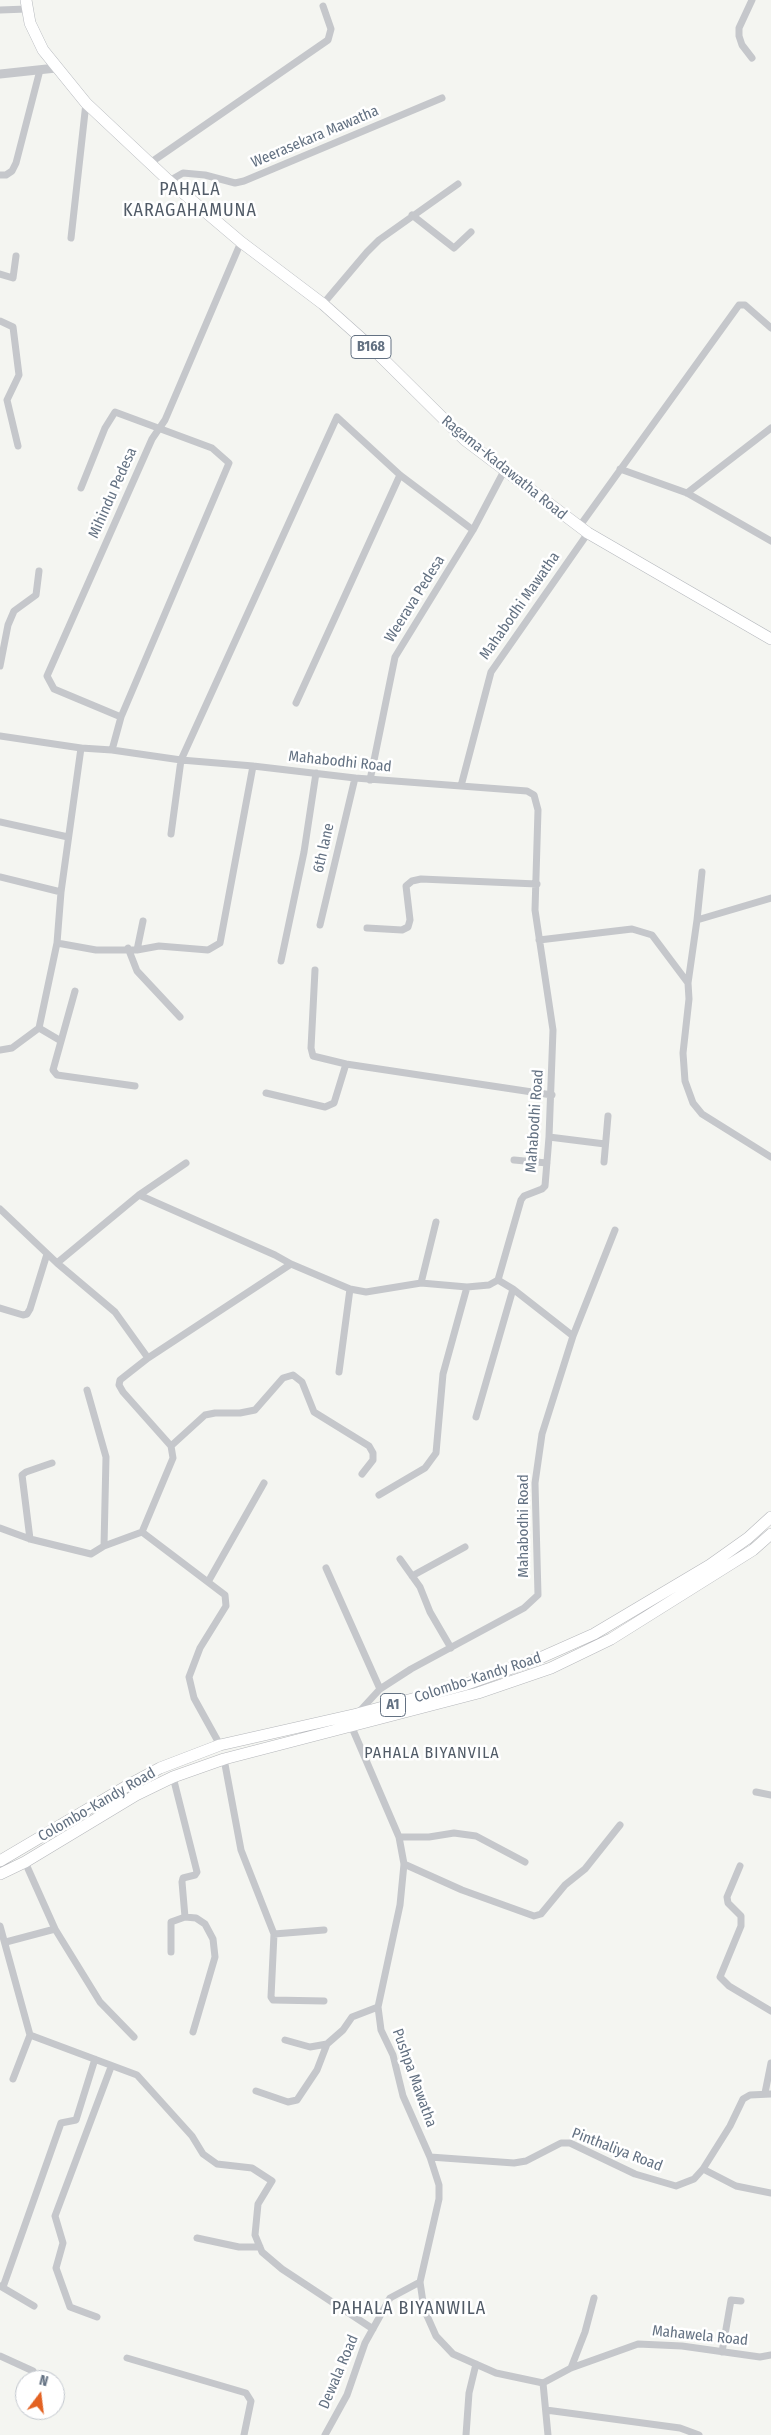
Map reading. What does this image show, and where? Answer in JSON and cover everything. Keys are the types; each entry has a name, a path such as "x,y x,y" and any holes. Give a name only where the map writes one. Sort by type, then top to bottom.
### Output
{"main road":[{"name":"Ragama-Kadawatha Road","path":"26,5 34,35 56,68 86,103 169,181 240,242 323,304 370,346 466,440 583,530 771,639"},
{"name":"Colombo-Kandy Road","path":"0,1874 26,1862 136,1794 173,1777 224,1758 464,1685 540,1658 594,1634 710,1565 748,1538 771,1517"},
{"name":"Colombo-Kandy Road","path":"0,1861 160,1768 220,1745 478,1693 551,1668 611,1639 753,1550 771,1534"}],"street":[{"path":"752,0 739,28 742,45 752,58"},
{"path":"0,10 26,5"},
{"path":"150,163 328,40 331,29 323,6"},
{"path":"0,74 56,68"},
{"path":"0,175 6,175 12,171 16,163 40,70"},
{"name":"Weerasekara Mawatha","path":"169,181 183,173 205,175 234,183 244,182 442,98"},
{"path":"71,238 86,103"},
{"path":"323,304 367,252 412,215 458,184"},
{"path":"412,215 454,248 471,232"},
{"name":"Mihindu Pedesa","path":"121,717 54,689 47,676 152,439 165,420 196,342 240,242"},
{"path":"0,274 13,278 16,256"},
{"name":"Mahabodhi Mawatha","path":"461,786 491,672 620,469 739,305 745,305 771,328"},
{"path":"0,321 13,327 18,376 7,400 18,446"},
{"path":"80,488 105,428 115,412 159,430 212,448 229,463 121,717 112,750"},
{"path":"171,834 181,760 337,417 400,475 473,530"},
{"path":"687,493 771,428"},
{"path":"620,469 687,493 771,541"},
{"name":"Weerava Pedesa","path":"370,780 395,657 473,530 504,471"},
{"path":"296,704 400,475"},
{"path":"0,666 8,625 14,611 36,595 39,571"},
{"name":"Mahabodhi Road","path":"0,736 181,760 253,766 370,780 526,791 534,795 538,810 535,910 553,1030 549,1137 544,1188 524,1196 521,1200 498,1280"},
{"path":"0,1050 12,1048 39,1028 57,943 68,837 82,748"},
{"path":"57,943 96,950 128,948 137,950 159,946 208,950 220,943 253,766"},
{"path":"281,961 304,852 316,773"},
{"name":"6th lane","path":"320,925 355,778"},
{"path":"0,822 68,837"},
{"path":"702,872 688,984 689,999 682,1053 685,1081 693,1103 702,1114 771,1157"},
{"path":"0,877 61,892"},
{"path":"366,928 402,930 408,928 410,920 406,886 412,881 421,879 537,884"},
{"path":"697,920 771,898"},
{"path":"137,950 143,921"},
{"path":"539,940 632,929 652,935 688,984"},
{"path":"128,948 137,971 180,1017"},
{"path":"315,970 311,1048 313,1056 346,1064 552,1095"},
{"path":"75,991 53,1070 57,1075 134,1086"},
{"path":"39,1028 61,1041"},
{"path":"266,1093 325,1107 330,1106 334,1103 346,1064"},
{"path":"604,1162 608,1116"},
{"path":"549,1137 606,1144"},
{"path":"514,1160 547,1163"},
{"path":"57,1263 138,1195 186,1163"},
{"path":"138,1195 350,1289 366,1292 421,1283 467,1287 489,1285 498,1280 513,1289 574,1336"},
{"path":"0,1209 57,1263 115,1312 148,1358"},
{"path":"421,1283 436,1222"},
{"name":"Mahabodhi Road","path":"352,1719 380,1689 524,1608 538,1595 536,1473 542,1434 574,1336 615,1230"},
{"path":"0,1308 23,1315 30,1309 47,1254"},
{"path":"0,1528 30,1539 91,1554 104,1546 142,1532 173,1458 171,1446 122,1392 119,1385 120,1380 148,1358 291,1264"},
{"path":"379,1495 426,1468 436,1453 442,1374 467,1287"},
{"path":"338,1372 350,1289"},
{"path":"476,1417 513,1289"},
{"path":"171,1446 205,1415 215,1413 240,1414 255,1410 283,1378 293,1375 302,1382 314,1412 368,1446 373,1453 373,1460 362,1474"},
{"path":"87,1390 106,1457 104,1546"},
{"path":"30,1539 22,1475 52,1463"},
{"path":"208,1582 264,1482"},
{"path":"142,1532 225,1595 226,1606 200,1648 189,1677 194,1698 220,1745"},
{"path":"412,1576 465,1547"},
{"path":"400,1559 412,1576 451,1648"},
{"path":"326,1568 380,1689"},
{"name":"Pushpa Mawatha","path":"352,1719 398,1837 404,1864 400,1905 378,2007 381,2030 393,2055 403,2096 430,2157 439,2185 439,2199 420,2282 424,2309 436,2336 453,2354 496,2373 543,2383"},
{"path":"224,1758 241,1850 274,1934 271,1998 274,2000 324,2001"},
{"path":"173,1777 197,1872 195,1875 183,1878 185,1917"},
{"path":"756,1792 771,1795"},
{"path":"404,1864 462,1890 534,1916 541,1914 565,1885 585,1869 620,1825"},
{"path":"398,1837 429,1837 454,1833 476,1836 525,1862"},
{"path":"26,1862 54,1930 100,2002 134,2037"},
{"path":"740,1866 727,1897 728,1903 741,1916 741,1926 720,1977 729,1986 771,2011"},
{"path":"171,1952 171,1922 185,1917 196,1918 205,1924 212,1939 215,1957 193,2032"},
{"path":"0,1926 6,1942 30,2035 13,2079"},
{"path":"6,1942 54,1930"},
{"path":"274,1934 324,1930"},
{"path":"256,2091 288,2102 297,2100 317,2070 327,2044 343,2030 352,2017 378,2007"},
{"path":"30,2035 138,2075 192,2136 203,2154 218,2164 252,2168 272,2181 258,2204 255,2235 262,2252 282,2269 373,2329"},
{"path":"285,2040 310,2046 327,2044"},
{"path":"34,2306 1,2286 61,2123 76,2120 95,2059"},
{"path":"771,2063 768,2094 750,2094 743,2099 730,2126 703,2169 736,2186 771,2193"},
{"path":"97,2317 70,2307 56,2268 63,2243 55,2216 111,2066"},
{"name":"Pinthaliya Road","path":"430,2157 514,2163 526,2161 561,2143 570,2143 635,2174 676,2186 694,2179 703,2169"},
{"path":"197,2238 239,2247 260,2246"},
{"name":"Dewala Road","path":"325,2435 347,2395 365,2343 390,2298 420,2282"},
{"path":"570,2368 586,2332 594,2298"},
{"path":"722,2352 731,2300 741,2301"},
{"name":"Mahawela Road","path":"543,2383 570,2368 638,2344 760,2357 771,2355"},
{"path":"0,2356 31,2370"},
{"path":"127,2358 246,2393 251,2401 244,2435"},
{"path":"466,2435 469,2393 476,2364"},
{"path":"543,2383 548,2435"},
{"path":"546,2410 680,2428 699,2435"}],"district":[{"name":"PAHALA KARAGAHAMUNA","path":"190,200"},
{"name":"PAHALA BIYANVILA","path":"432,1754"},
{"name":"PAHALA BIYANWILA","path":"409,2309"}]}
